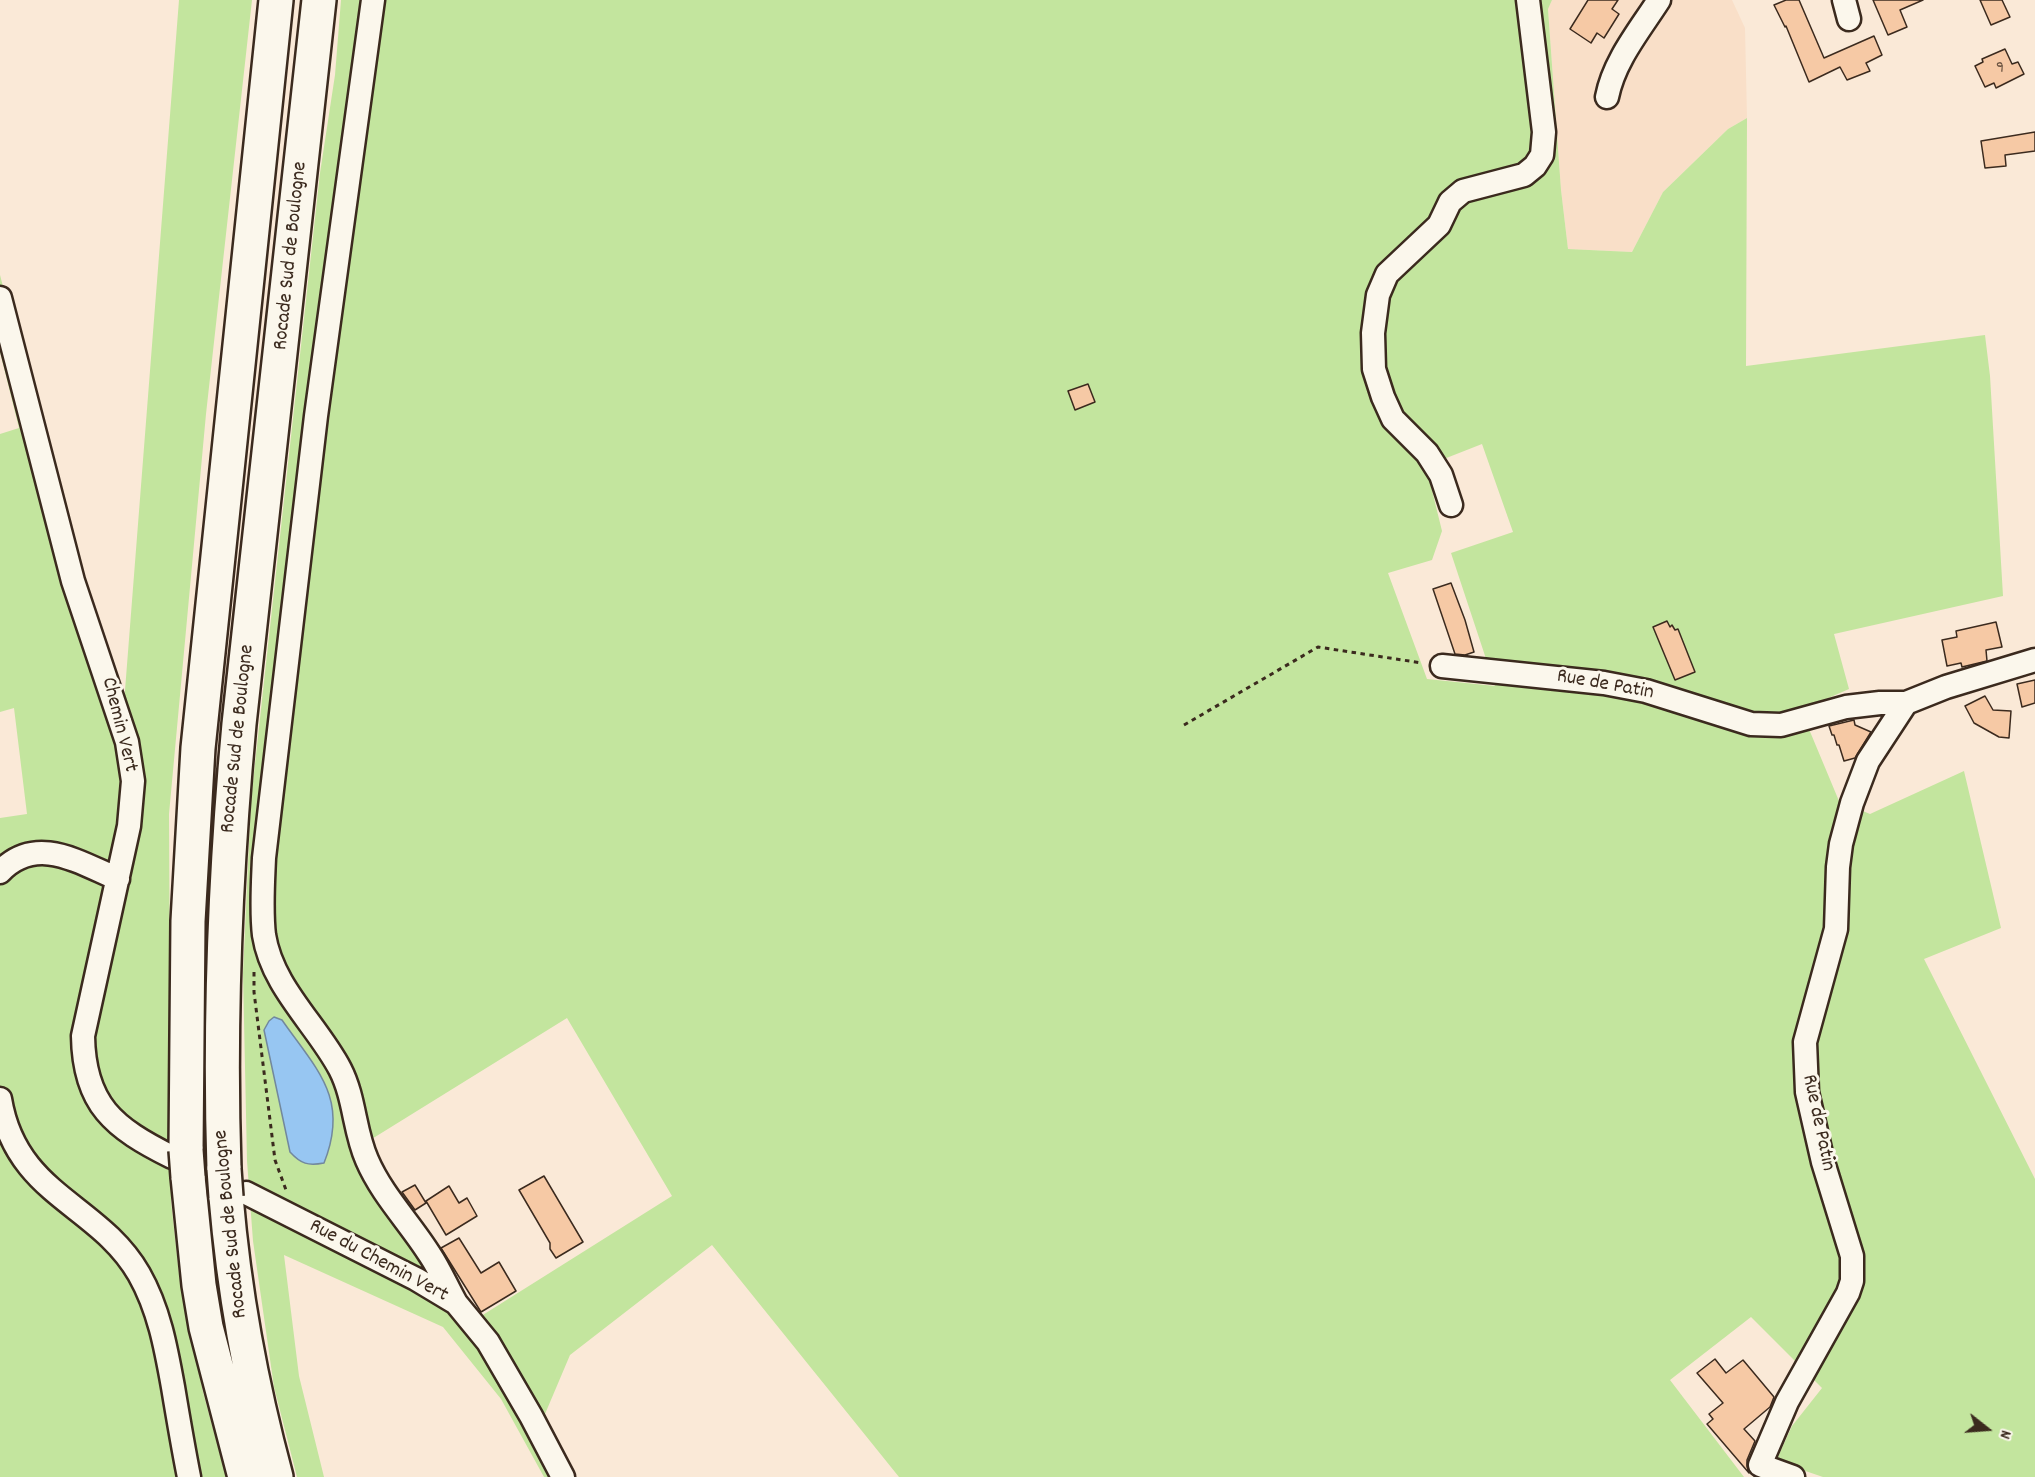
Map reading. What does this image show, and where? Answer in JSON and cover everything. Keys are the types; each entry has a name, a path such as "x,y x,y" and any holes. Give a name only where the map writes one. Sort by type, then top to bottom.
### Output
{"highway":[{"name":"Rocade Sud de Boulogne","path":"245,1477 206,1327 182,1161 189,910 198,748 276,0"},
{"name":"Rocade Sud de Boulogne","path":"276,1477 249,1367 238,1299 232,1186 221,1054 222,981 231,816 319,0"}],"street":[{"path":"373,0 300,546 264,858 262,897 264,936 276,970 343,1076 352,1102 360,1143 374,1175 431,1256 456,1303"},
{"path":"1451,505 1441,475 1427,453 1393,418 1383,397 1374,369 1373,333 1378,295 1387,274 1439,225 1450,202 1462,191 1524,175 1535,166 1542,155 1544,132 1528,0"},
{"path":"1607,98 1610,83 1623,56 1659,0"},
{"name":"Chemin Vert","path":"0,298 73,580 127,742 133,781 132,804 118,879 86,1015 83,1054 87,1075 104,1110 115,1122 146,1144 182,1161"},
{"name":"Rue de Patin","path":"1442,666 1604,683 1646,691 1751,724 1781,725 1846,707 1906,703 1946,687 2035,660"},
{"name":"Rue de Patin","path":"1793,1477 1760,1465 1787,1402 1824,1339 1852,1281 1852,1257 1823,1162 1807,1092 1805,1041 1836,929 1838,867 1841,844 1852,803 1868,761 1906,703"},
{"path":"0,873 12,860 28,853 46,852 60,855 118,879"},
{"path":"0,1100 5,1122 22,1158 54,1193 114,1242 140,1274 158,1316 165,1342 189,1477"},
{"name":"Rue du Chemin Vert","path":"232,1186 416,1279 456,1303 488,1342 563,1477"}],"path":[{"path":"1184,725 1318,647 1442,666"},
{"path":"264,936 253,979 255,1004 275,1160 297,1220"}],"shaded area":[{"path":"1552,0 1732,0 1745,28 1747,118 1728,129 1663,192 1632,252 1568,249 1561,190 1548,9"}],"green space":[{"path":"179,0 252,0 206,414 169,814 171,1201 179,1274 203,1392 226,1477 0,1477 0,818 27,814 14,708 0,712 0,434 19,428 0,352 0,275 80,583 124,703"},
{"path":"341,0 1552,0 1548,9 1561,190 1568,249 1632,252 1663,192 1728,129 1747,118 1746,366 1985,335 1990,376 2003,596 1834,634 1849,689 1801,710 1839,801 1870,814 1964,771 2001,928 1924,959 2035,1179 2035,1477 1823,1477 1776,1461 1792,1426 1822,1388 1751,1317 1670,1380 1744,1477 899,1477 712,1245 570,1355 545,1414 574,1477 544,1477 501,1399 443,1327 284,1255 299,1376 324,1477 297,1477 274,1387 253,1241 247,1161 243,973 251,800 320,173 335,75","holes":["1482,444 1513,532 1451,553 1495,686 1427,679 1388,573 1432,560 1442,531 1426,466","567,1018 672,1196 470,1323 356,1144 375,1137"]}],"water":[{"path":"274,1017 282,1020 307,1054 326,1086 333,1120 331,1140 324,1163 305,1163 290,1152 264,1030"}],"building":[{"path":"1588,0 1618,0 1612,9 1619,14 1604,38 1597,33 1591,43 1570,29"},
{"path":"1786,0 1799,0 1824,58 1874,36 1882,55 1866,63 1870,71 1847,80 1840,67 1809,82 1786,26 1774,5"},
{"path":"1873,0 1923,0 1900,10 1907,27 1888,35"},
{"path":"1980,0 2002,0 2010,17 1991,25"},
{"path":"2005,49 2012,64 2018,62 2024,74 1996,88 1994,83 1985,87 1975,66 1983,62 1982,59"},
{"path":"2035,132 2035,151 2005,155 2006,166 1985,168 1981,141"},
{"path":"1088,384 1095,402 1075,410 1068,391"},
{"path":"1451,583 1474,652 1465,655 1455,654 1433,589"},
{"path":"1667,621 1670,627 1672,625 1675,630 1678,629 1695,672 1675,680 1653,627"},
{"path":"1996,622 2002,647 1986,650 1987,661 1962,667 1961,663 1947,666 1942,640 1957,637 1956,631"},
{"path":"2035,680 2035,703 2022,707 2017,684"},
{"path":"1985,696 1993,710 2011,711 2009,738 1999,737 1974,723 1965,706"},
{"path":"1854,720 1855,725 1871,732 1855,758 1844,761 1829,726"},
{"path":"544,1176 583,1242 556,1258 550,1249 550,1243 519,1190"},
{"path":"415,1185 426,1203 415,1210 402,1192"},
{"path":"449,1186 459,1203 467,1198 477,1216 446,1235 426,1201"},
{"path":"459,1238 481,1273 499,1262 516,1291 481,1312 441,1248"},
{"path":"1715,1359 1726,1373 1743,1360 1774,1397 1770,1407 1744,1429 1755,1441 1747,1460 1749,1473 1707,1424 1713,1419 1709,1414 1723,1403 1697,1373"}]}
